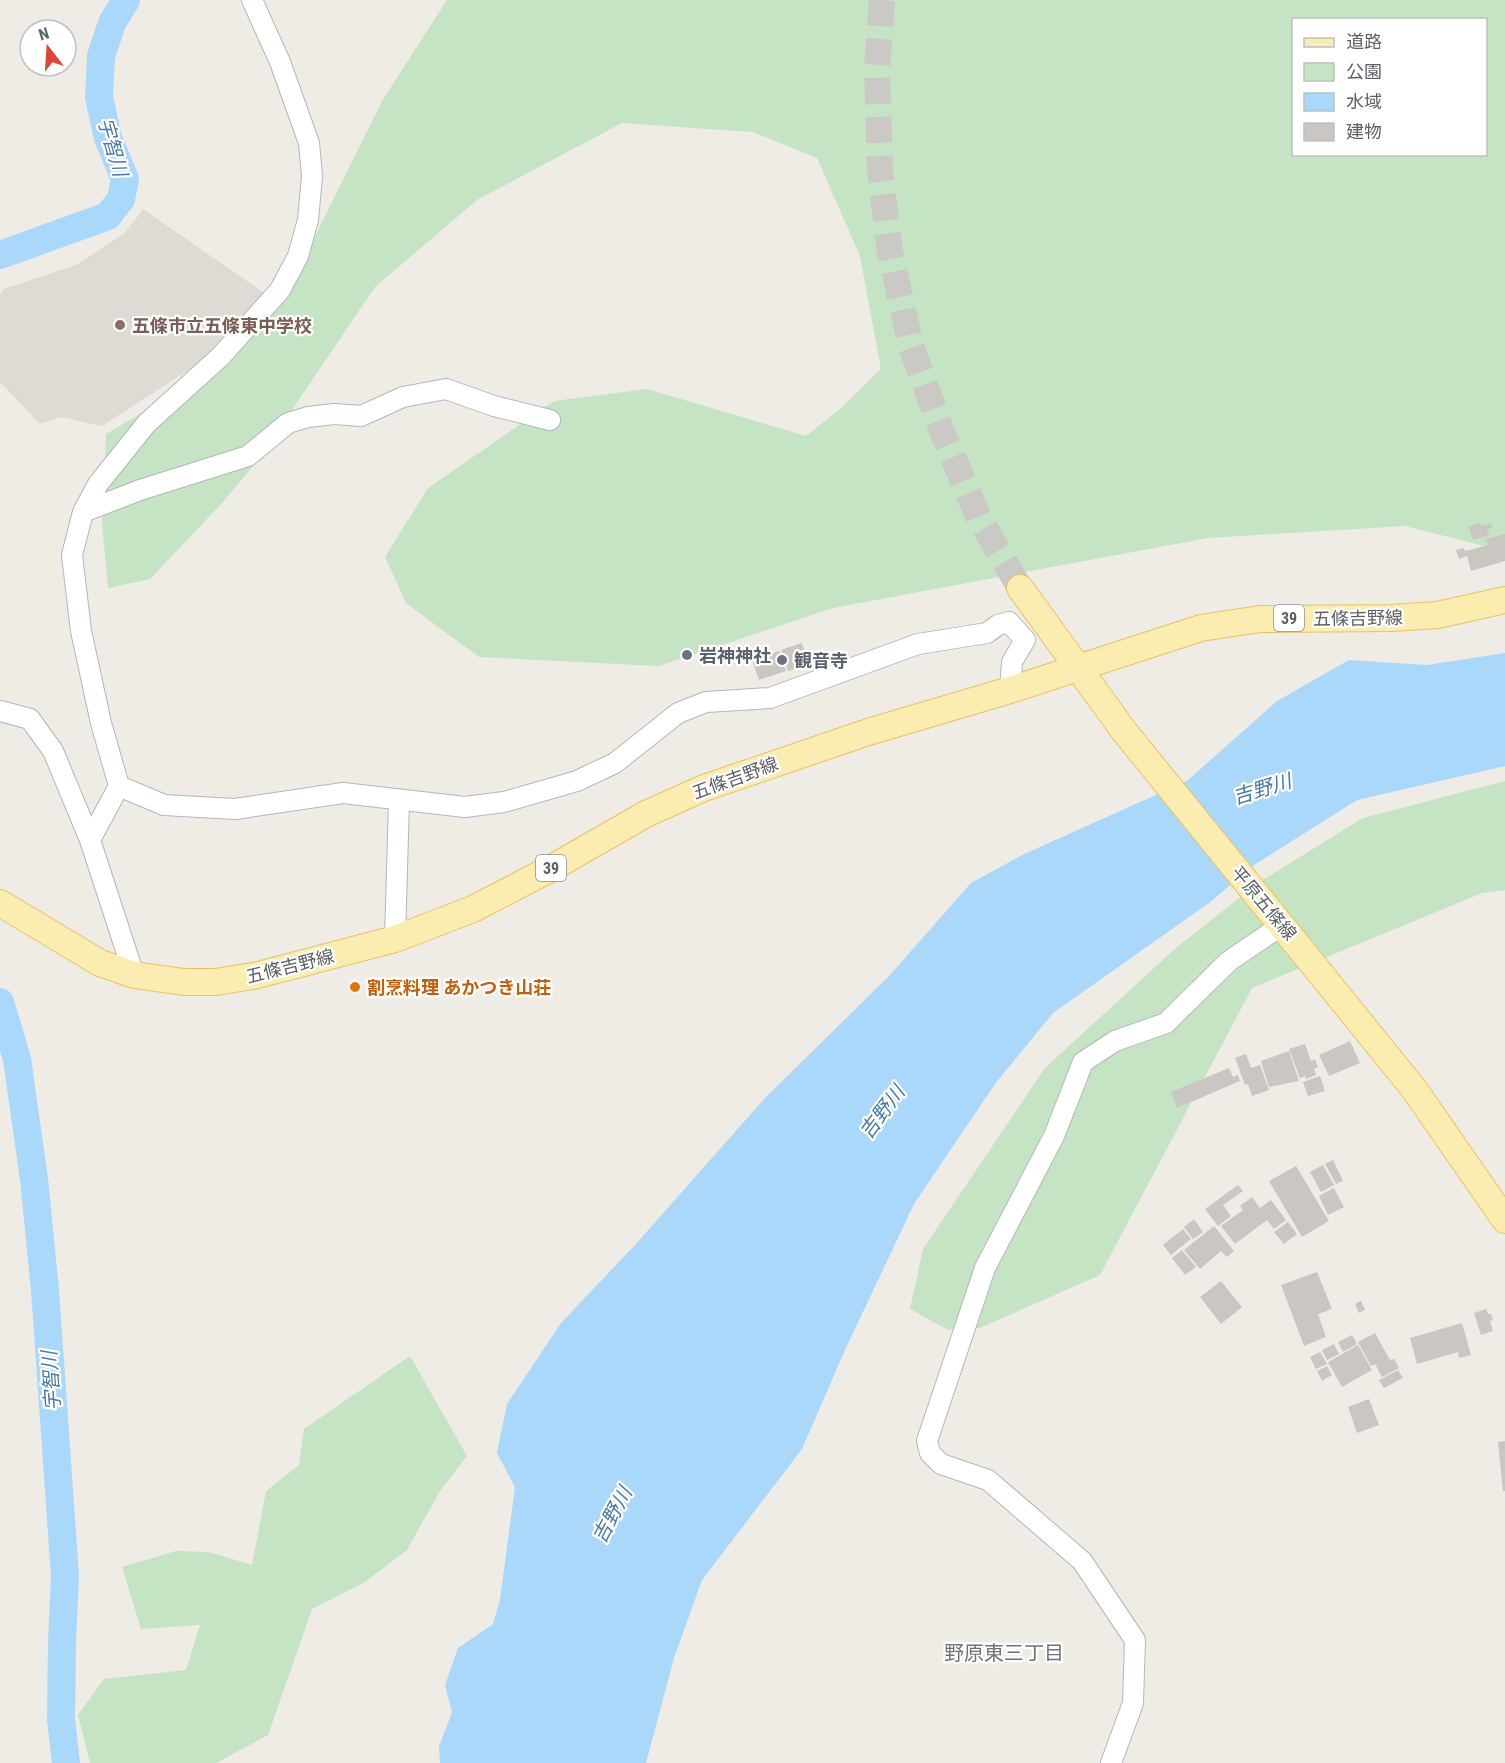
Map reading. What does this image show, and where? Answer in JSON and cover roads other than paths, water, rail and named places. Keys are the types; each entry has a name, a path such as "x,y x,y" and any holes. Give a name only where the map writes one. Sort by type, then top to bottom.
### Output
{"main road":[{"name":"平原五條線","path":"1020,588 1124,731 1414,1089 1505,1220"},
{"name":"五條吉野線","path":"0,903 100,963 135,975 184,982 216,982 269,973 395,939 473,909 550,869 646,814 704,788 868,732 1011,690 1201,628 1260,619 1392,618 1438,615 1505,600"}],"street":[{"path":"90,840 119,786 101,723 81,631 72,555 83,512 98,484 147,423 221,356 280,290 298,256 308,220 312,176 309,143 280,62 252,0"},
{"path":"83,512 140,490 249,456 288,423 308,417 334,414 361,416 403,397 446,389 494,406 550,420"},
{"path":"119,786 164,805 235,809 344,793 465,807 504,802 577,781 615,763 678,713 706,702 770,698 918,644 987,633 998,625 1010,622 1025,640 1012,662 1011,690"},
{"path":"0,711 30,719 53,751 90,840 135,975"},
{"path":"395,939 399,800"},
{"path":"1111,1763 1133,1703 1135,1640 1082,1561 988,1480 942,1464 930,1453 927,1442 985,1268 1054,1136 1083,1062 1115,1041 1166,1023 1229,961 1282,925"}],"water":[{"name":"吉野川","path":"1505,653 1505,766 1357,800 1254,865 1209,903 1053,1013 995,1084 914,1204 845,1350 802,1449 702,1580 674,1658 646,1763 440,1763 439,1747 452,1712 445,1685 458,1648 493,1624 500,1600 515,1487 497,1453 507,1404 561,1323 634,1246 765,1098 890,975 971,883 1022,855 1187,781 1277,701 1349,660 1427,665"}],"waterway":[{"name":"宇智川","path":"0,255 108,216 121,199 125,179 108,138 99,97 101,56 112,23 126,0"},
{"name":"宇智川","path":"0,1002 17,1059 34,1179 45,1290 65,1576 61,1719 66,1763"}],"tunnel":[{"path":"882,0 877,68 880,171 890,252 911,346 943,434 979,518 1020,588"}],"place":[{"name":"五條市立五條東中学校","path":"120,325"},
{"name":"岩神神社","path":"687,655"},
{"name":"観音寺","path":"782,660"},
{"name":"割烹料理 あかつき山荘","path":"355,987"}],"district":[{"name":"野原東三丁目","path":"1004,1653"}]}
